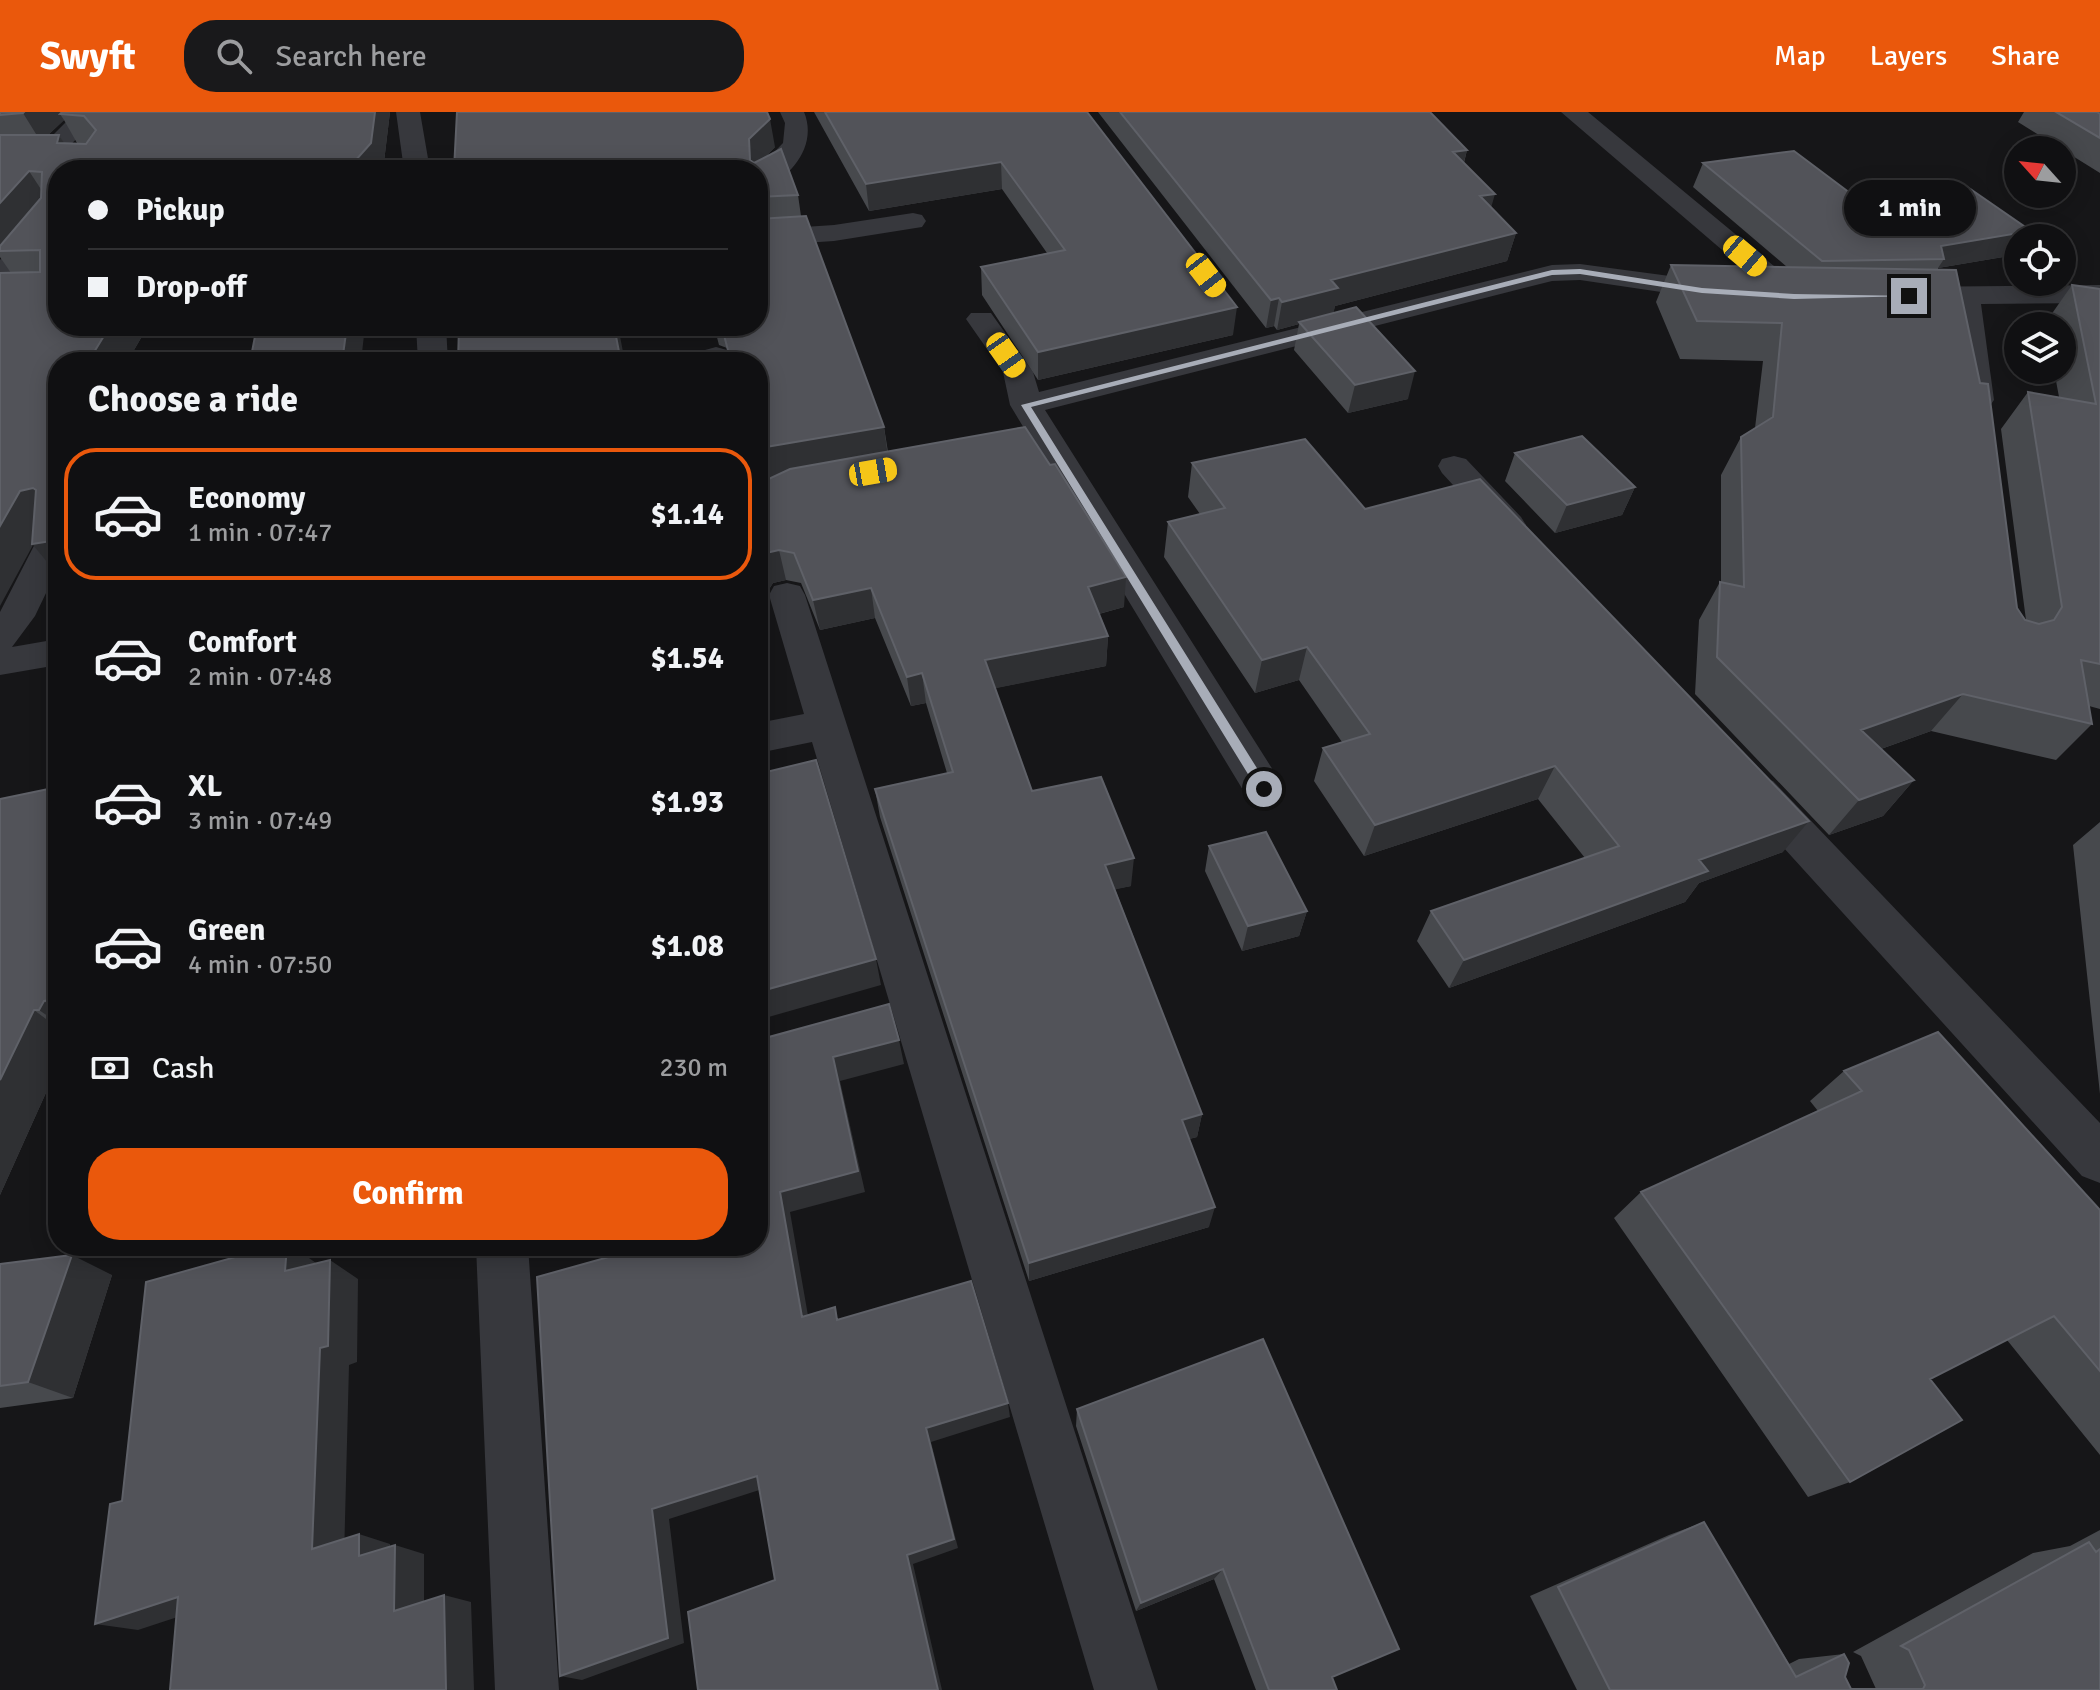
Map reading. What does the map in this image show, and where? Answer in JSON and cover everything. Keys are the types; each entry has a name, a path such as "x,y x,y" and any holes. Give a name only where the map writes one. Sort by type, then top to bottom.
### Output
{"street":[{"path":"80,151 38,152 90,112"},
{"path":"408,112 415,160"},
{"path":"768,174 781,165 797,146 800,126 792,112"},
{"path":"1573,112 1794,297"},
{"path":"768,237 834,233 913,221"},
{"path":"7,288 48,224"},
{"path":"1026,405 1252,334 1552,273 1580,272 1702,290 1825,297"},
{"path":"1872,296 2100,294"},
{"path":"1966,295 1983,438"},
{"path":"981,319 1018,372 1033,444 1264,789"},
{"path":"1454,466 1540,558"},
{"path":"768,490 847,477"},
{"path":"0,637 17,616 48,552"},
{"path":"787,595 827,724 891,1006 1126,1690"},
{"path":"0,662 48,654"},
{"path":"768,736 827,724"},
{"path":"1734,766 2100,1159"},
{"path":"503,1256 527,1690"}],"building":[{"path":"0,112 24,112 0,115"},
{"path":"375,112 371,143 356,160 48,160 48,336 104,336 94,352 48,352 48,542 32,544 36,490 33,488 20,491 0,526 0,273 40,272 40,250 0,251 0,246 41,198 42,172 29,171 0,203 0,135 59,135 57,143 86,144 96,130 84,116 60,114"},
{"path":"457,112 767,112 770,119 749,139 750,160 455,160"},
{"path":"825,112 1087,112 1237,307 1038,352 981,267 1065,250 1001,162 866,184"},
{"path":"1120,112 1430,112 1467,150 1453,152 1495,194 1480,196 1516,233 1331,280 1338,288 1282,302 1279,298 1271,300"},
{"path":"2056,112 2097,112 2100,114 2100,138"},
{"path":"781,149 798,195 768,196 768,160 760,160"},
{"path":"1794,151 1862,202 1966,186 2021,224 2004,224 2004,236 1941,246 1944,259 1822,261 1703,163"},
{"path":"806,216 884,427 768,447 768,352 728,352 724,336 768,336 768,218"},
{"path":"1671,265 1956,270 1980,383 1988,384 2017,608 2025,620 2039,624 2054,620 2062,607 2028,392 2096,404 2074,296 2076,286 2100,289 2100,664 2081,660 2092,724 1963,694 1861,730 1914,780 1859,800 1717,657 1720,582 1744,587 1741,437 1773,417 1782,323 1697,321"},
{"path":"1356,307 1415,371 1355,385 1299,322"},
{"path":"255,336 346,336 343,352 252,352"},
{"path":"459,336 616,336 619,352 458,352"},
{"path":"1025,427 1050,465 1055,464 1126,577 1088,587 1108,636 985,660 1032,791 1101,777 1134,858 1105,865 1202,1114 1182,1120 1215,1207 1029,1263 875,789 953,772 922,673 907,677 871,588 813,600 794,553 779,550 768,553 768,479 790,469"},
{"path":"1582,436 1635,487 1567,505 1515,453"},
{"path":"1305,439 1365,509 1480,479 1809,821 1699,860 1708,871 1464,960 1431,911 1619,846 1555,766 1375,825 1323,748 1370,734 1307,647 1262,660 1168,522 1225,508 1192,463"},
{"path":"816,760 876,959 768,989 768,772"},
{"path":"48,789 48,1000 44,1001 39,1010 34,1010 0,1080 0,799"},
{"path":"1266,832 1307,911 1248,926 1209,846"},
{"path":"889,1004 899,1040 833,1057 858,1171 780,1192 802,1317 835,1307 837,1320 971,1281 1008,1403 926,1428 954,1539 907,1555 938,1690 698,1690 688,1612 775,1580 757,1476 652,1509 668,1638 560,1676 537,1277 612,1256 768,1256 768,1037"},
{"path":"1938,1032 2100,1210 2100,1371 2054,1316 1930,1379 1962,1420 1850,1482 1641,1192 1862,1091 1844,1071"},
{"path":"72,1256 28,1382 0,1386 0,1264"},
{"path":"239,1256 286,1256 285,1271 330,1260 328,1346 320,1348 312,1549 359,1534 359,1556 395,1545 394,1611 444,1595 446,1690 170,1690 178,1597 95,1624 110,1504 122,1501 146,1282"},
{"path":"1263,1339 1399,1649 1332,1677 1337,1690 1269,1690 1223,1569 1141,1603 1077,1409"},
{"path":"1704,1522 1796,1677 1844,1654 1849,1663 1845,1677 1851,1689 1923,1689 1925,1685 1909,1650 1901,1646 2089,1542 2096,1552 2100,1549 2100,1690 1610,1690 1558,1587"}],"route":[{"path":"1264,789 1026,405 1552,273 1612,275 1702,290 1794,297 1909,296"}]}
